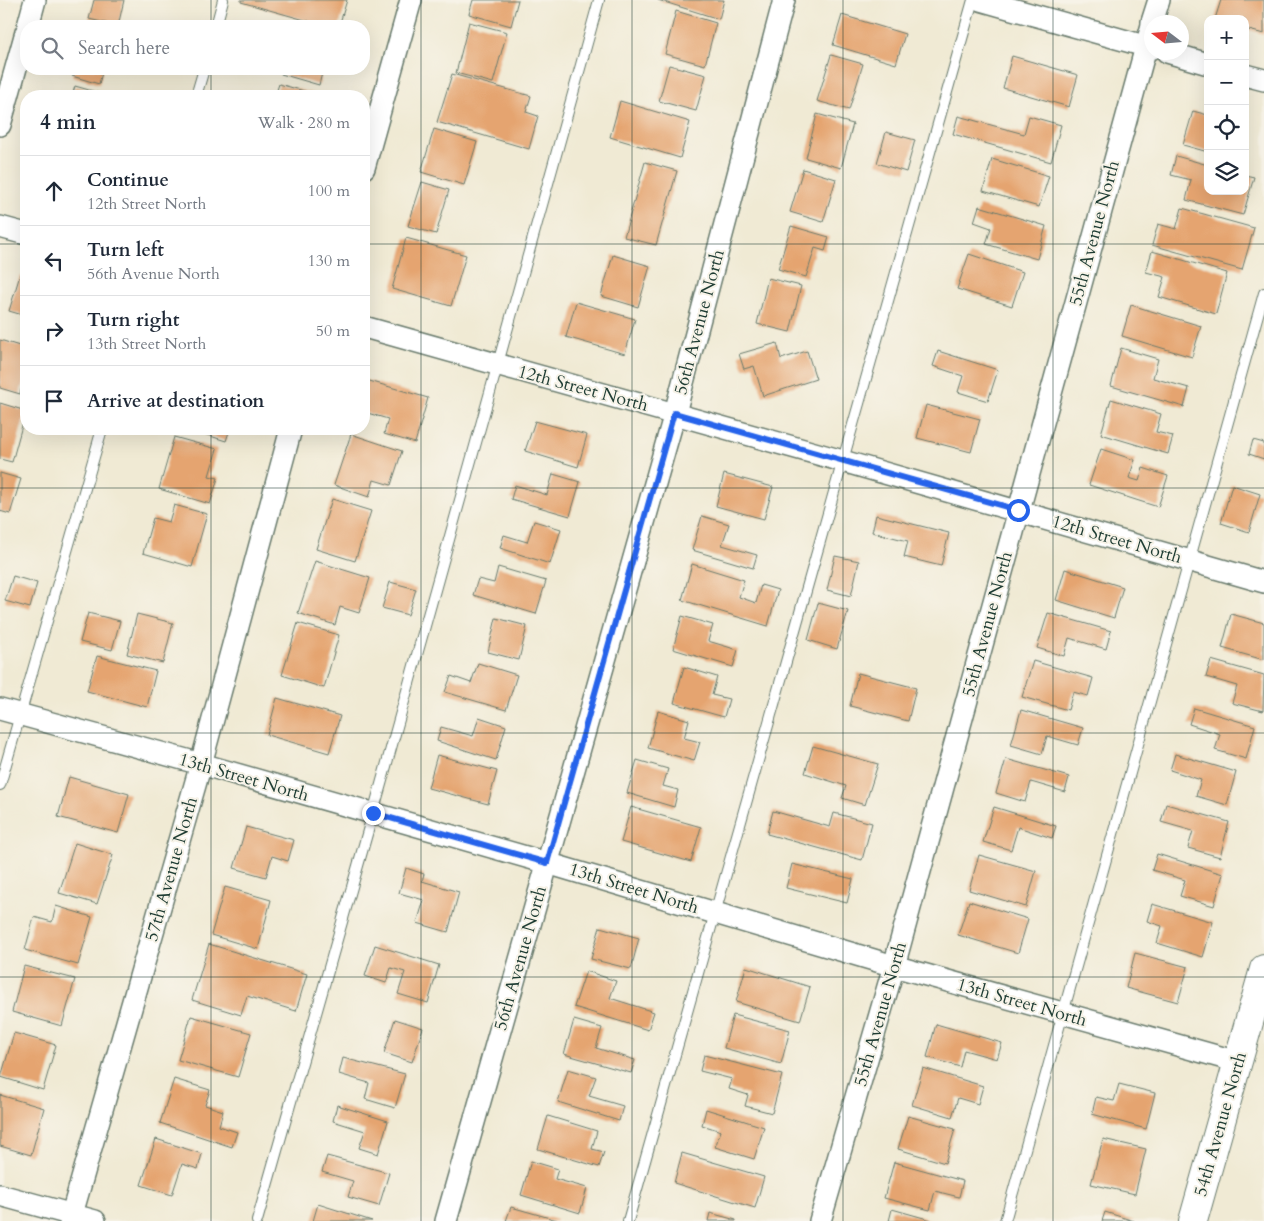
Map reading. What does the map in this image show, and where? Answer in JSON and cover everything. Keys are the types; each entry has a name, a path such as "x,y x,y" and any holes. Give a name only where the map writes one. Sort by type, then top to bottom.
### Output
{"main road":[{"name":"54th Avenue North","path":"1193,1221 1264,968"}],"street":[{"path":"30,20 35,0"},
{"path":"370,147 411,0"},
{"name":"56th Avenue North","path":"446,1221 674,413 784,0"},
{"path":"980,0 1144,46"},
{"name":"55th Avenue North","path":"1155,15 1159,0"},
{"path":"0,125 20,53"},
{"path":"1189,58 1204,63"},
{"name":"55th Avenue North","path":"820,1221 894,966 1018,510 1144,60"},
{"path":"1249,76 1264,80"},
{"path":"0,226 20,232"},
{"name":"12th Street North","path":"370,329 1018,510 1264,582"},
{"name":"57th Avenue North","path":"71,1218 201,764 290,435"},
{"name":"13th Street North","path":"10,712 373,813 894,966 1238,1062"},
{"path":"0,1194 71,1218 95,1221"}],"lane":[{"path":"218,20 223,0"},
{"path":"257,1221 373,813 599,0"},
{"path":"628,1221 973,0"},
{"path":"198,90 202,75"},
{"path":"1005,1221 1264,293"},
{"path":"0,785 10,712 100,435"}],"building":[{"path":"94,0 124,0 119,20 89,19"},
{"path":"241,0 347,0 341,20 305,20 241,2"},
{"path":"473,0 518,0 511,26 469,14"},
{"path":"658,0 724,0 719,19"},
{"path":"1221,0 1264,0 1264,34 1249,30 1249,15 1216,15"},
{"path":"676,11 716,23 705,65 665,54"},
{"path":"842,15 905,34 896,64 833,45"},
{"path":"469,22 507,32 493,83 456,73"},
{"path":"831,55 863,64 849,110 817,101"},
{"path":"1012,56 1078,75 1069,107 1003,88"},
{"path":"669,65 706,75 696,111 659,101"},
{"path":"452,74 531,96 526,112 538,116 529,149 437,122"},
{"path":"72,75 101,75 99,84"},
{"path":"284,75 322,75 319,85"},
{"path":"279,84 301,90 277,90"},
{"path":"75,86 89,90 74,90"},
{"path":"620,101 690,122 680,158 610,137"},
{"path":"1193,111 1204,114 1204,151 1183,145"},
{"path":"817,114 853,124 841,168 806,158"},
{"path":"958,116 1024,134 1029,116 1061,125 1051,162 953,134"},
{"path":"434,129 477,142 464,185 421,172"},
{"path":"886,132 915,140 906,172 877,163"},
{"path":"1176,156 1204,164 1204,195 1249,195 1243,215 1186,200 1191,180 1171,175"},
{"path":"992,159 1049,176 1039,207 983,191"},
{"path":"645,162 677,171 656,245 624,237"},
{"path":"803,169 836,179 823,222 790,212"},
{"path":"1249,176 1254,177 1249,194"},
{"path":"422,182 449,190 436,234 408,226"},
{"path":"979,206 1046,226 1037,259 986,244 991,228 974,222"},
{"path":"1182,208 1254,228 1242,270 1152,245 1158,224 1176,229"},
{"path":"791,226 829,237 825,251 815,248 806,277 778,269"},
{"path":"406,238 466,255 451,306 392,289"},
{"path":"1152,251 1227,273 1216,314 1159,297 1165,277 1146,272"},
{"path":"969,254 1023,272 1012,306 957,289"},
{"path":"613,255 650,266 638,307 601,296"},
{"path":"20,275 20,314 9,311"},
{"path":"768,278 801,286 790,332 757,324"},
{"path":"576,302 635,319 625,354 566,337"},
{"path":"1131,305 1201,326 1192,357 1122,336"},
{"path":"0,340 20,346 20,394 0,388"},
{"path":"777,343 781,359 807,351 816,379 763,396 754,366 744,369 739,354"},
{"path":"1121,348 1158,359 1153,378 1189,388 1184,407 1111,386"},
{"path":"938,351 998,370 988,401 958,392 963,376 933,366"},
{"path":"370,381 428,398 415,443 384,434 388,419 370,414"},
{"path":"1111,399 1161,414 1156,432 1173,436 1168,454 1101,434"},
{"path":"0,403 20,409 20,433 12,462 0,459"},
{"path":"926,405 980,419 971,452 917,438"},
{"path":"535,421 587,435 578,467 525,451"},
{"path":"207,435 228,435 226,441"},
{"path":"351,435 402,451 391,485 374,480 369,497 334,485"},
{"path":"174,437 217,449 209,476 218,478 210,504 159,489"},
{"path":"1253,440 1264,443 1264,459 1249,454"},
{"path":"1101,449 1135,460 1129,478 1139,481 1143,468 1168,476 1158,507 1089,485"},
{"path":"0,473 21,479 10,514 0,511"},
{"path":"553,474 580,482 570,516 511,499 515,485 547,495"},
{"path":"724,474 773,487 764,519 716,506"},
{"path":"1232,485 1260,494 1249,532 1221,523"},
{"path":"332,499 371,511 355,561 316,549"},
{"path":"174,505 207,514 192,567 143,553 153,518 169,522"},
{"path":"876,515 949,533 941,566 904,557 908,541 872,532"},
{"path":"702,516 729,524 722,545 757,555 753,568 692,550"},
{"path":"534,521 561,529 550,564 500,548 504,535 527,542"},
{"path":"835,556 859,561 851,596 827,590"},
{"path":"315,561 370,578 359,613 340,607 335,625 298,613"},
{"path":"692,564 744,580 739,597 756,603 761,585 778,590 768,626 682,600"},
{"path":"498,567 546,581 536,614 473,595 478,579 494,583"},
{"path":"1065,569 1123,587 1114,618 1056,600"},
{"path":"13,576 37,583 30,608 5,601"},
{"path":"390,582 416,589 408,615 382,608"},
{"path":"818,603 848,611 837,649 808,640"},
{"path":"88,613 120,621 112,650 80,642"},
{"path":"1048,613 1111,631 1106,649 1069,638 1064,656 1037,648"},
{"path":"137,614 173,623 163,663 127,654"},
{"path":"1231,614 1264,623 1264,660 1222,648"},
{"path":"682,616 713,625 708,641 738,650 733,667 673,649"},
{"path":"496,618 527,626 519,660 488,652"},
{"path":"298,623 339,635 324,688 282,675"},
{"path":"97,656 156,671 147,707 87,691"},
{"path":"1211,660 1264,675 1263,711 1232,703 1237,686 1206,677"},
{"path":"1033,661 1093,678 1088,696 1073,692 1068,710 1022,697"},
{"path":"478,663 517,675 506,710 445,692 451,676 471,683"},
{"path":"684,667 717,677 712,695 729,699 724,717 674,703"},
{"path":"858,673 916,688 908,721 850,706"},
{"path":"277,698 340,716 329,753 267,735"},
{"path":"1194,708 1255,726 1246,759 1215,750 1220,734 1189,724"},
{"path":"1021,710 1083,728 1078,745 1047,736 1042,754 1011,745"},
{"path":"658,711 689,720 684,738 700,742 694,761 648,748"},
{"path":"479,717 506,726 496,760 437,741 441,727 473,736"},
{"path":"813,746 878,764 865,805 842,798 846,786 805,773"},
{"path":"1175,754 1236,772 1227,805 1196,796 1201,780 1170,770"},
{"path":"437,755 497,771 488,804 428,788"},
{"path":"1006,759 1069,777 1065,792 1031,782 1025,802 996,793"},
{"path":"637,760 668,769 663,786 678,790 674,807 627,793"},
{"path":"69,777 129,794 118,833 58,817"},
{"path":"1166,804 1229,822 1220,857 1188,848 1193,831 1161,822"},
{"path":"631,807 701,827 691,862 621,842"},
{"path":"994,807 1056,826 1052,838 1018,827 1011,850 983,842"},
{"path":"773,811 830,827 834,813 872,823 862,860 767,834"},
{"path":"246,827 294,840 288,861 272,856 266,877 234,868"},
{"path":"75,843 113,855 97,904 59,893"},
{"path":"1157,854 1223,874 1214,906 1180,896 1185,880 1152,870"},
{"path":"979,855 1036,871 1026,907 969,890"},
{"path":"792,864 853,879 847,903 786,888"},
{"path":"406,868 424,874 422,881 459,892 448,932 417,923 424,900 399,893"},
{"path":"225,887 271,900 258,949 211,935"},
{"path":"969,901 1028,919 1018,953 958,935"},
{"path":"1152,904 1213,922 1203,957 1157,943 1162,926 1147,921"},
{"path":"56,906 92,917 78,965 25,950 34,917 52,922"},
{"path":"600,927 639,938 631,969 591,959"},
{"path":"209,944 307,974 296,1011 247,996 241,1015 192,1000"},
{"path":"375,945 439,965 428,1003 398,994 405,972 391,968 386,983 365,976"},
{"path":"1135,953 1188,967 1178,1002 1126,988"},
{"path":"24,966 75,979 62,1026 12,1012"},
{"path":"746,967 810,987 800,1021 736,1002"},
{"path":"586,971 616,981 610,998 654,1012 648,1030 574,1007"},
{"path":"733,1015 790,1030 781,1064 724,1048"},
{"path":"191,1016 251,1033 238,1077 178,1060"},
{"path":"395,1019 423,1028 412,1062 384,1053"},
{"path":"574,1020 602,1028 596,1048 635,1060 631,1073 564,1054"},
{"path":"936,1024 1002,1043 997,1059 964,1050 960,1067 927,1057"},
{"path":"14,1033 56,1045 43,1090 1,1077"},
{"path":"704,1055 782,1075 772,1113 745,1106 748,1095 729,1089 732,1079 700,1071"},
{"path":"343,1058 405,1074 395,1108 365,1099 369,1083 339,1074"},
{"path":"923,1068 983,1086 978,1104 958,1098 952,1117 912,1105"},
{"path":"568,1069 596,1077 589,1096 623,1106 619,1121 558,1102"},
{"path":"174,1079 210,1090 205,1105 223,1111 219,1126 237,1132 232,1147 160,1123"},
{"path":"1119,1084 1155,1093 1146,1129 1092,1114 1096,1097 1114,1101"},
{"path":"0,1095 44,1108 31,1155 0,1146"},
{"path":"337,1105 388,1121 378,1154 359,1148 365,1131 333,1121"},
{"path":"706,1109 764,1127 754,1159 715,1147 721,1131 702,1125"},
{"path":"548,1116 597,1131 592,1149 604,1152 599,1167 538,1149"},
{"path":"908,1116 955,1129 945,1163 898,1149"},
{"path":"156,1139 202,1154 198,1169 182,1164 172,1195 141,1185"},
{"path":"1103,1139 1146,1149 1135,1194 1091,1184"},
{"path":"682,1153 764,1177 755,1208 674,1183"},
{"path":"327,1156 389,1173 379,1206 348,1197 353,1181 322,1172"},
{"path":"531,1161 558,1169 555,1179 587,1188 580,1213 521,1195"},
{"path":"894,1162 963,1181 959,1197 935,1191 930,1210 884,1198"},
{"path":"318,1204 372,1221 313,1221"},
{"path":"511,1207 557,1220 557,1221 506,1221"},
{"path":"892,1209 931,1220 931,1221 889,1221"},
{"path":"1105,1212 1134,1221 1102,1221"},
{"path":"710,1213 736,1220 736,1221 708,1221"}],"route":[{"path":"373,813 547,863 674,413 1018,510"}]}
